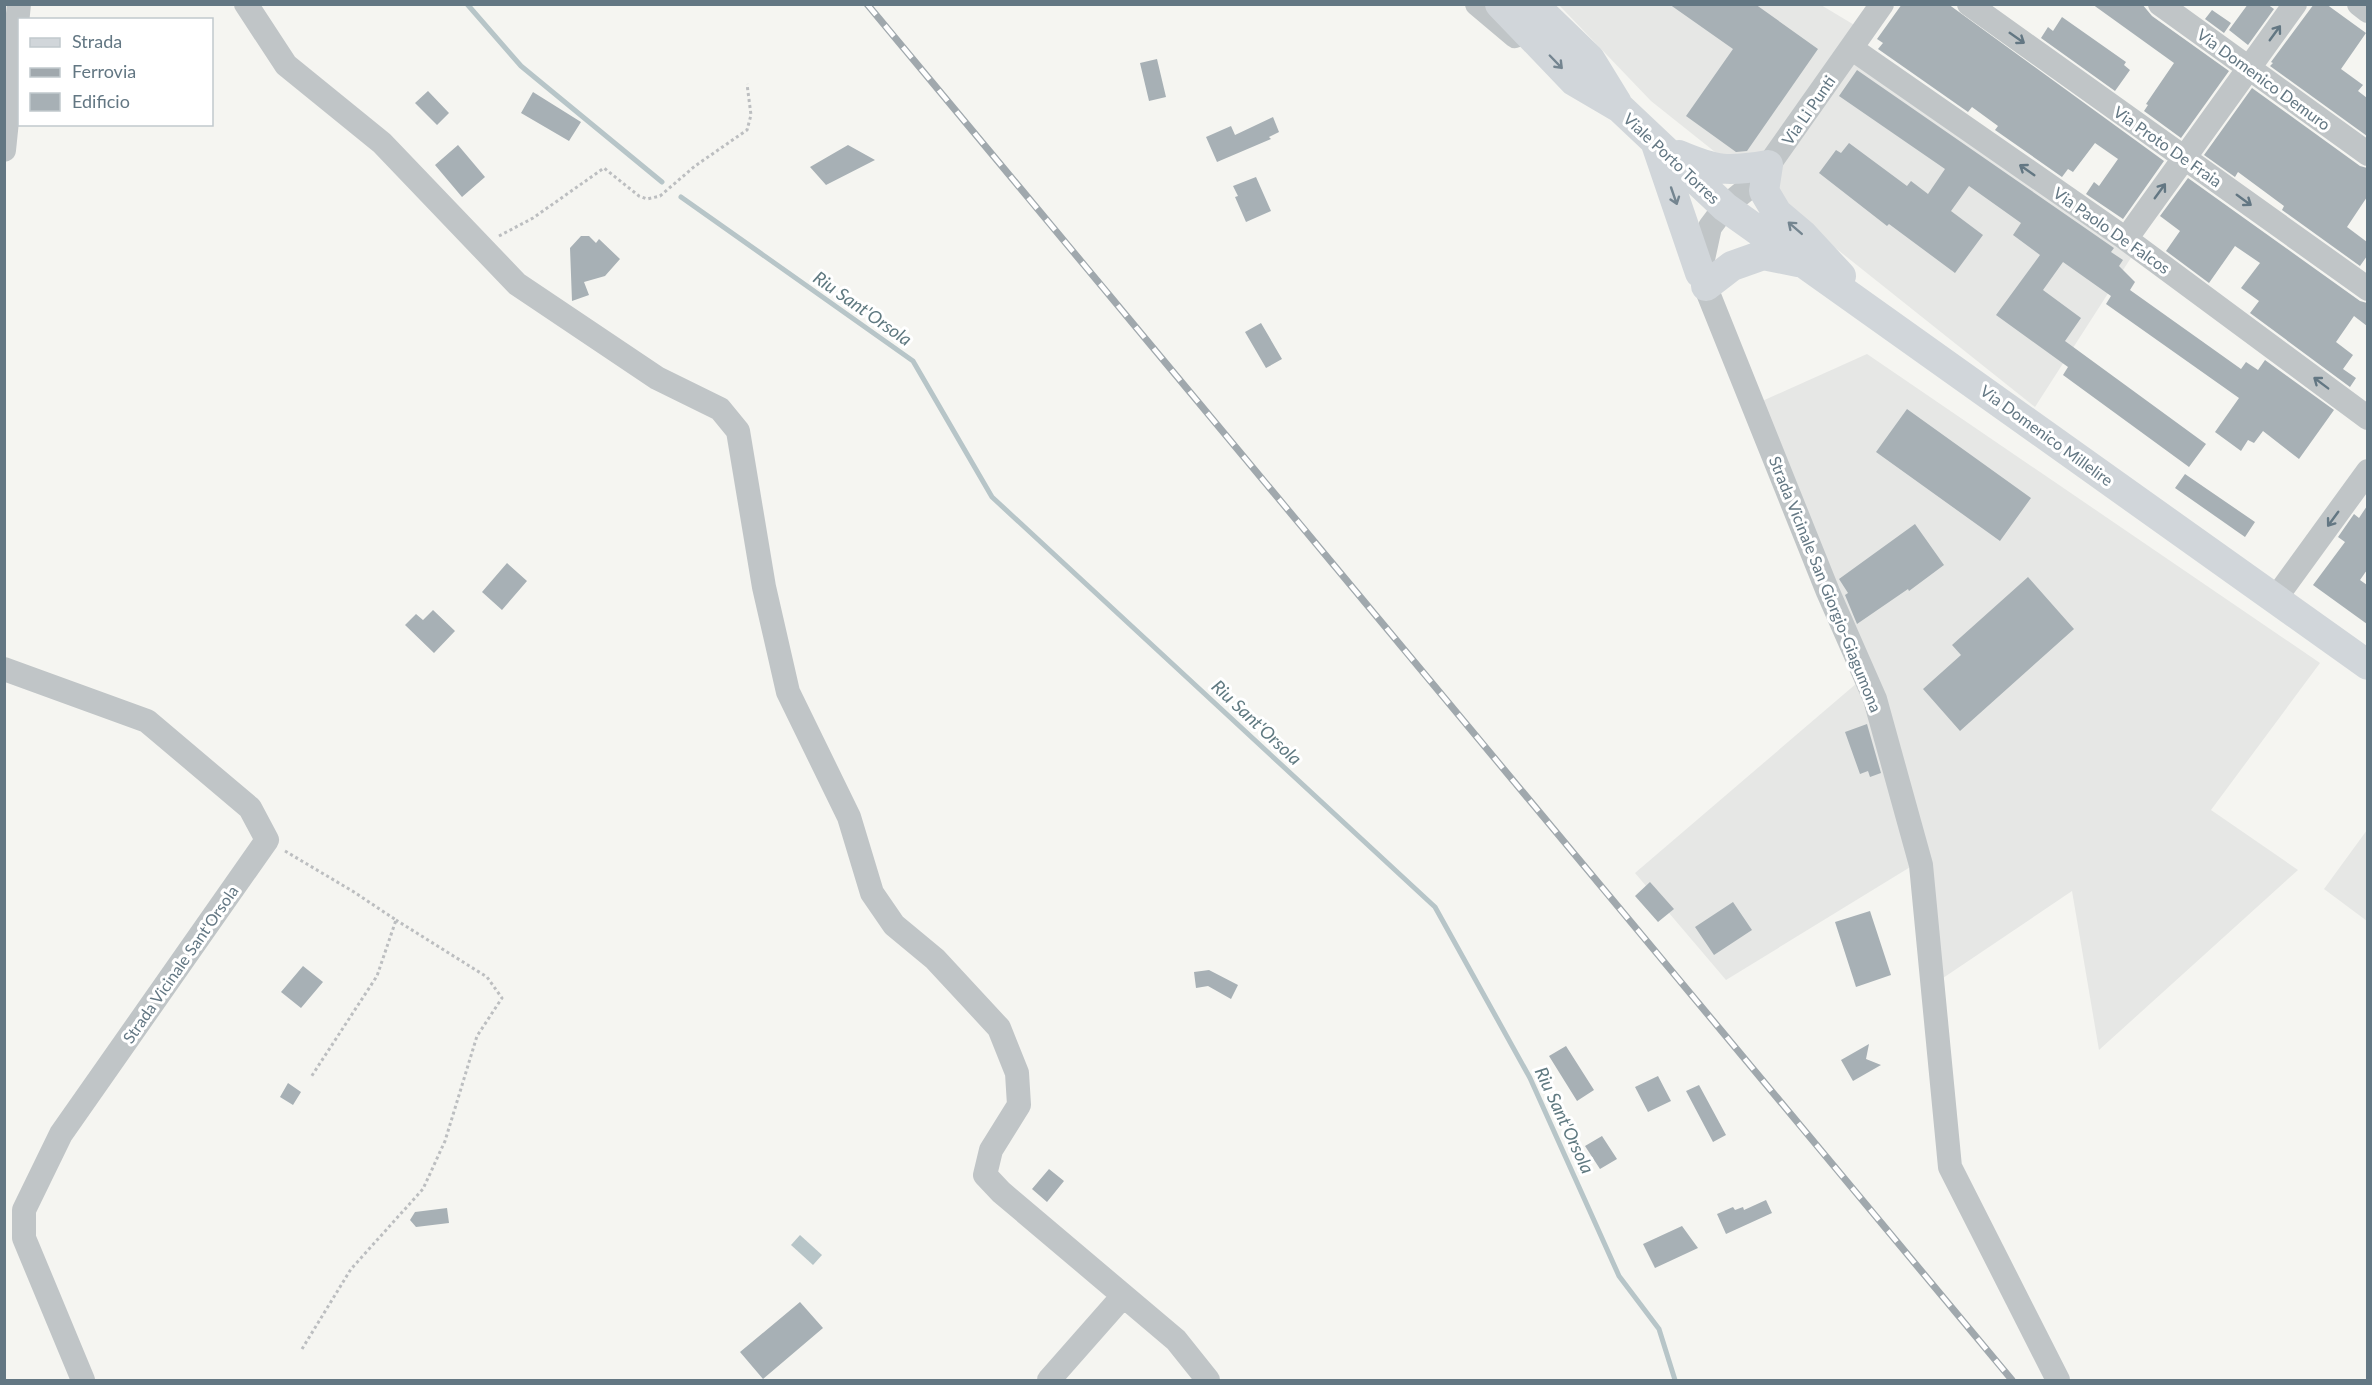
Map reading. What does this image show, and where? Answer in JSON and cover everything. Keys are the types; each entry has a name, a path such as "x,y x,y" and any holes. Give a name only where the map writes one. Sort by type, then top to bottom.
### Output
{"main road":[{"name":"Viale Porto Torres","path":"1500,4 1530,17 1574,81 1620,108 1725,207"},
{"path":"1658,145 1708,168 1738,170 1768,165 1764,191 1777,213 1803,235 1879,316"},
{"path":"1658,145 1703,279 1763,255 1801,262"},
{"name":"Via Domenico Millelire","path":"1725,207 2367,665"}],"street":[{"path":"4,150 19,4"},
{"path":"246,4 286,65 382,143 518,284 657,378 720,409 738,431 764,587 788,692 849,816 872,893 894,925 935,959 999,1028 1017,1073 1018,1105 991,1150 985,1175 1001,1192 1176,1340 1208,1380"},
{"path":"1477,4 1515,36 1530,17"},
{"name":"Via Li Punti","path":"1725,207 1758,180 1882,4"},
{"name":"Via Proto De Fraia","path":"1969,4 2367,289"},
{"name":"Via Domenico Demuro","path":"2160,4 2367,154"},
{"path":"2126,239 2295,4"},
{"path":"2359,4 2367,11"},
{"name":"Via Paolo De Falcos","path":"1851,48 2126,239 2367,418"},
{"path":"1703,279 1710,227 1725,207"},
{"name":"Strada Vicinale San Giorgio-Giagumona","path":"1703,279 1828,592 1878,710 1921,865 1950,1167 2058,1380"},
{"path":"2275,599 2367,471"},
{"path":"4,669 147,721 250,808 267,840"},
{"name":"Strada Vicinale Sant'Orsola","path":"83,1380 24,1238 24,1210 61,1134 267,840"},
{"path":"1049,1380 1123,1296"}],"path":[{"path":"482,246 532,218 604,168 639,196 647,200 660,196 695,166 747,130 751,116 747,84"},
{"path":"267,840 354,892 487,977 502,998 477,1036 445,1141 423,1189 351,1269 302,1349"},
{"path":"311,1077 377,976 396,920"}],"shaded area":[{"path":"1559,5 1821,5 1871,35 1852,59 2134,253 2035,407 1651,101"},
{"path":"1867,354 2320,663 2211,810 2298,870 2099,1050 2072,891 1943,978 1925,858 1726,980 1635,873 1864,677 1760,402"},
{"path":"2367,830 2367,921 2324,889"},
{"path":"800,1235 822,1255 813,1265 791,1245"}],"building":[{"path":"1669,4 1755,4 1818,49 1747,151 1736,152 1686,116 1733,49"},
{"path":"1902,4 1948,4 2164,161 2123,219 2086,194 2094,182 2099,186 2118,159 2095,143 2073,172 2068,169 2062,177 1995,130 1998,126 1972,107 1968,112 1878,49 1883,43 1877,39"},
{"path":"2092,4 2142,4 2152,16 2229,71 2181,138 2144,111 2148,105 2146,104 2174,63"},
{"path":"2248,4 2267,4 2274,9 2248,45 2229,30"},
{"path":"2314,4 2326,4 2366,33 2341,69 2363,85 2358,91 2367,98 2367,136 2270,66"},
{"path":"2212,10 2231,23 2224,33 2205,19"},
{"path":"2062,17 2126,62 2124,65 2130,70 2115,91 2041,38 2048,27 2053,31"},
{"path":"1157,59 1166,97 1149,101 1140,63"},
{"path":"1857,70 2114,248 2111,252 2123,260 2119,266 2135,282 2130,290 2241,369 2246,362 2258,370 2265,360 2334,410 2299,459 2263,431 2254,443 2248,440 2241,451 2215,432 2239,398 2106,304 2111,296 2063,262 2043,290 2081,318 2065,341 2206,444 2189,467 2063,375 2068,367 1996,315 2040,255 2013,235 2021,223 1969,186 1951,211 1983,235 1955,273 1889,224 1887,226 1819,173 1836,150 1841,153 1849,143 1907,186 1911,181 1928,194 1945,169 1839,96"},
{"path":"2252,88 2360,166 2367,168 2367,197 2347,227 2367,242 2367,256 2360,266 2282,210 2284,206 2238,172 2235,177 2204,155"},
{"path":"428,91 449,113 437,125 415,103"},
{"path":"533,92 581,122 569,141 521,113"},
{"path":"1273,117 1279,132 1269,137 1271,139 1217,162 1206,137 1231,126 1235,135"},
{"path":"458,145 485,177 462,197 435,165"},
{"path":"848,145 875,160 826,185 810,167"},
{"path":"1256,177 1271,211 1246,222 1235,197 1238,196 1233,186"},
{"path":"2188,178 2360,301 2367,303 2367,326 2354,316 2336,342 2353,355 2343,369 2356,378 2350,387 2250,313 2259,301 2241,288 2260,263 2235,246 2209,283 2166,251 2180,231 2160,216"},
{"path":"581,236 589,236 596,243 599,239 620,259 605,276 584,282 589,295 572,301 570,248"},
{"path":"1261,323 1282,359 1266,368 1245,332"},
{"path":"1907,409 2031,498 2000,541 1876,452"},
{"path":"2185,474 2255,522 2245,537 2175,488"},
{"path":"2367,506 2367,570 2360,580 2367,585 2367,624 2313,585 2345,542 2338,537 2354,514 2359,518"},
{"path":"1915,524 1944,565 1909,591 1908,589 1857,624 1845,595 1848,593 1839,579"},
{"path":"507,563 527,581 502,610 482,592"},
{"path":"2028,577 2074,629 1960,731 1923,689 1961,655 1952,645"},
{"path":"433,610 455,631 434,653 405,625 416,614 423,620"},
{"path":"1867,724 1881,773 1870,777 1868,771 1860,774 1845,732"},
{"path":"1650,882 1674,909 1658,922 1635,896"},
{"path":"1733,902 1752,930 1714,955 1695,927"},
{"path":"1870,911 1891,975 1856,987 1835,922"},
{"path":"303,966 323,982 301,1008 281,992"},
{"path":"1209,970 1238,985 1231,999 1208,986 1196,988 1194,972"},
{"path":"1869,1044 1866,1059 1881,1065 1853,1081 1841,1060"},
{"path":"1566,1046 1594,1090 1577,1101 1549,1056"},
{"path":"1658,1076 1671,1101 1648,1112 1635,1087"},
{"path":"288,1083 301,1092 293,1105 280,1097"},
{"path":"1699,1085 1726,1135 1713,1142 1686,1091"},
{"path":"1602,1136 1617,1159 1600,1169 1585,1146"},
{"path":"1049,1169 1064,1181 1047,1202 1032,1189"},
{"path":"1766,1200 1772,1213 1726,1234 1717,1214 1733,1207 1735,1210 1743,1207 1744,1210"},
{"path":"447,1208 449,1223 416,1227 410,1220 415,1212"},
{"path":"1682,1226 1698,1248 1655,1268 1643,1244"},
{"path":"800,1302 823,1328 763,1379 740,1352"}],"waterway":[{"name":"Riu Sant'Orsola","path":"467,4 521,66 662,182"},
{"name":"Riu Sant'Orsola","path":"681,197 913,361 992,497 1435,907 1530,1078 1619,1276 1659,1329 1675,1380"}],"railway":[{"path":"867,4 2012,1380"}]}
